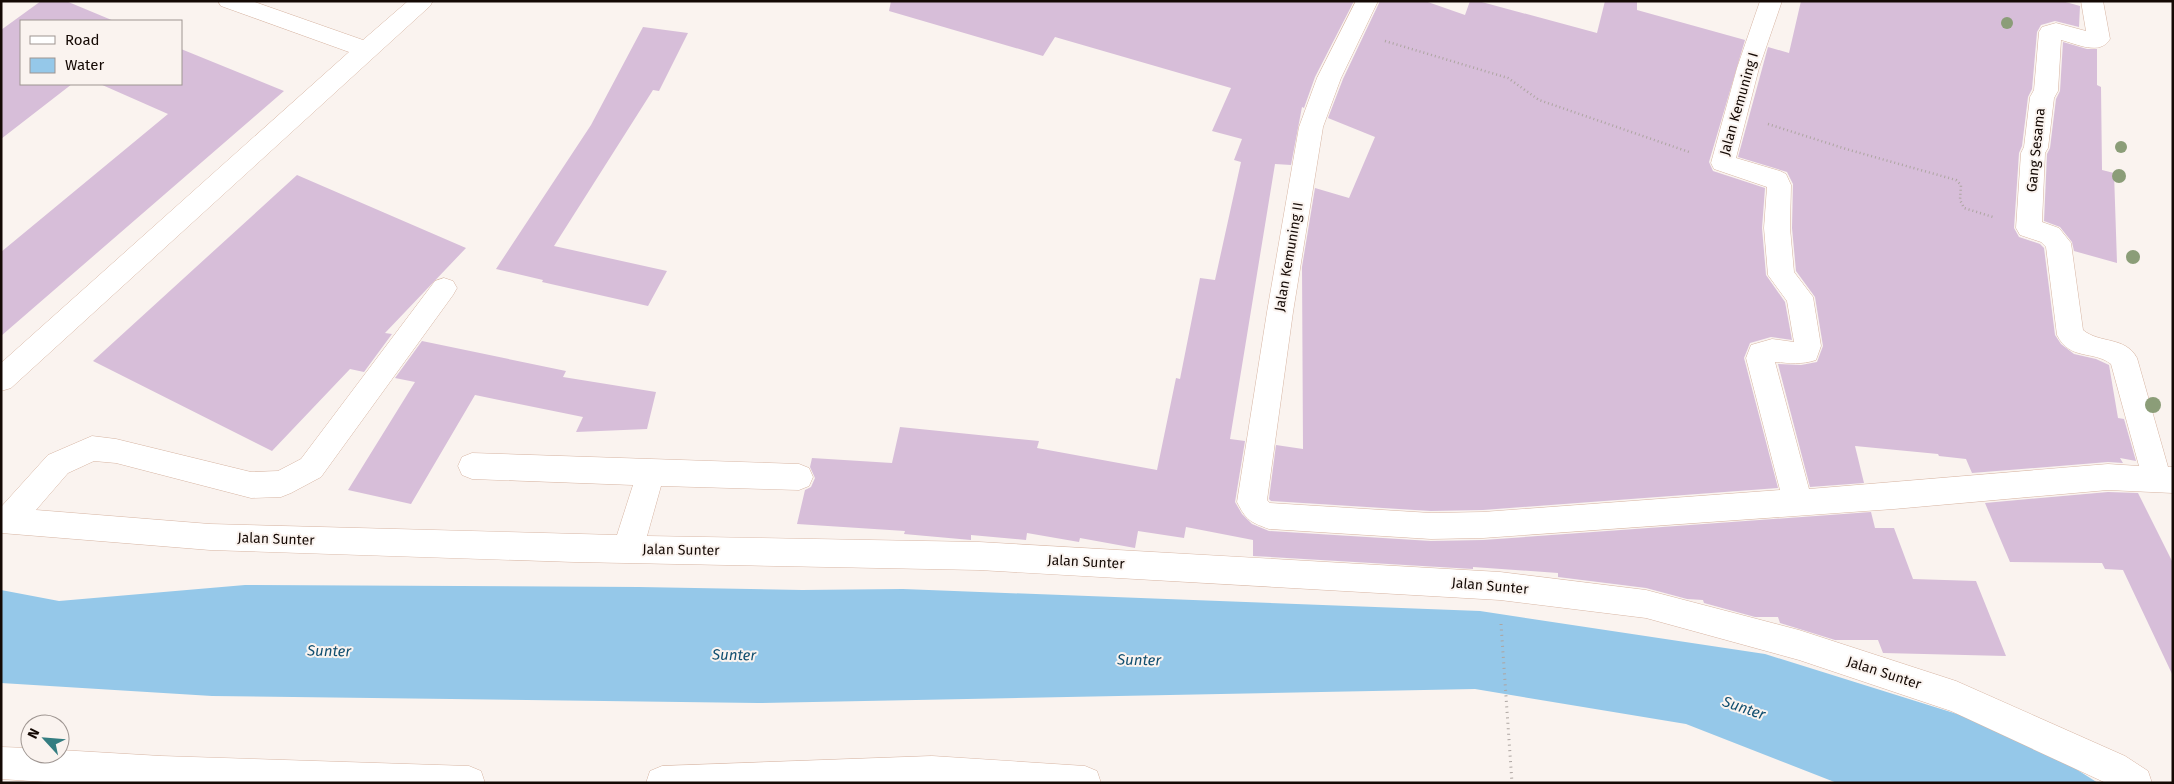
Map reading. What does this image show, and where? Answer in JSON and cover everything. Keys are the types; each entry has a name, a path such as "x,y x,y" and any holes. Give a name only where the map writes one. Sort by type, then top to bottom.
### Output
{"street":[{"path":"229,1 366,50"},
{"path":"1,380 422,1"},
{"name":"Jalan Kemuning II","path":"1368,1 1324,86 1311,127 1280,312 1252,502 1255,509 1269,516 1431,526 1483,525 1798,502"},
{"name":"Jalan Kemuning I","path":"1771,1 1748,68 1723,163 1771,178 1778,185 1777,228 1781,275 1800,297 1808,346 1806,352 1800,354 1766,350 1761,353 1760,358 1798,502"},
{"name":"Gang Sesama","path":"2030,228 2032,153 2036,148 2042,97 2046,92 2050,32 2056,31 2097,41 2099,39 2092,1"},
{"path":"1798,502 1894,496 2108,477 2165,479 2123,358 2114,352 2078,342 2070,336 2058,243 2050,235 2030,228"},
{"path":"5,520 58,464 92,448 116,451 251,484 281,484 310,468 444,288"},
{"path":"472,466 799,477"},
{"path":"628,549 651,473"},
{"name":"Jalan Sunter","path":"5,520 210,537 628,549 979,556 1500,586 1646,604 1798,645 1956,697 2113,768 2136,783"},
{"path":"1,763 161,772 470,783"},
{"path":"662,783 932,772 952,778 1085,783"}],"path":[{"path":"1354,31 1508,78 1515,81 1531,97 1723,163"},
{"path":"1736,113 1846,149 1956,180 1960,185 1959,201 1964,208 2030,228"},
{"path":"1500,618 1512,783"}],"water":[{"name":"Sunter","path":"245,585 639,587 802,590 903,589 1480,611 1765,654 2021,734 2098,783 1837,783 1686,724 1475,689 758,703 212,696 1,683 1,590 59,601"}],"building":[{"path":"41,1 66,1 112,20 20,20 20,85 71,85 1,139 1,30"},
{"path":"891,1 1354,1 1315,77 1304,108 1302,107 1291,165 1275,164 1230,439 1245,441 1235,502 1242,514 1252,524 1269,531 1431,541 1483,540 1871,512 1875,528 1894,528 1913,579 1976,581 2006,656 1883,653 1878,640 1835,640 1780,623 1778,617 1755,617 1704,603 1703,600 1687,599 1646,588 1558,577 1558,573 1253,556 1253,540 1186,527 1184,538 1138,531 1135,548 1080,538 1079,542 1027,533 1026,540 971,535 971,540 904,534 905,531 797,524 805,490 811,487 815,478 810,467 812,458 892,463 900,427 1039,441 1037,448 1157,470 1176,378 1180,379 1200,278 1215,280 1241,162 1234,160 1242,139 1212,131 1231,88 1055,37 1043,56 889,11"},
{"path":"1380,1 1425,1 1465,15 1470,1 1478,1 1597,33 1605,1 1637,1 1637,10 1745,40 1709,162 1713,171 1765,188 1762,228 1766,275 1785,302 1792,340 1771,337 1750,343 1744,358 1778,488 1483,510 1431,511 1271,501 1269,499 1276,445 1303,449 1302,267 1315,188 1349,198 1375,137 1328,118 1343,79"},
{"path":"1801,1 2062,1 2080,6 2079,27 2055,21 2041,25 2037,32 2032,89 2028,97 2022,146 2019,153 2014,228 2019,237 2040,244 2044,248 2055,335 2061,344 2074,354 2096,359 2109,365 2118,418 2124,419 2136,461 2120,458 2123,463 2108,462 1972,473 1966,459 1939,456 1938,454 1855,446 1864,483 1810,487 1778,364 1801,365 1817,362 1823,346 1815,297 1796,271 1792,228 1793,184 1787,172 1738,157 1768,47 1789,53"},
{"path":"643,27 688,33 659,91 653,90 554,246 667,271 648,306 542,282 543,280 496,269 591,125"},
{"path":"2063,42 2087,49 2097,49 2097,85 2101,87 2102,170 2114,173 2117,263 2074,251 2072,242 2060,227 2044,221 2047,154 2050,148 2056,99 2060,91"},
{"path":"182,49 284,91 1,336 1,252 168,114 102,85 182,85"},
{"path":"297,175 466,248 385,333 392,334 364,372 350,369 272,451 93,361"},
{"path":"422,341 566,371 563,377 656,392 647,429 576,432 583,417 475,395 411,504 348,490 415,382 395,378"},
{"path":"2108,492 2138,493 2173,563 2173,676 2123,570 2105,569 2102,563 2010,562 1985,503"}]}
